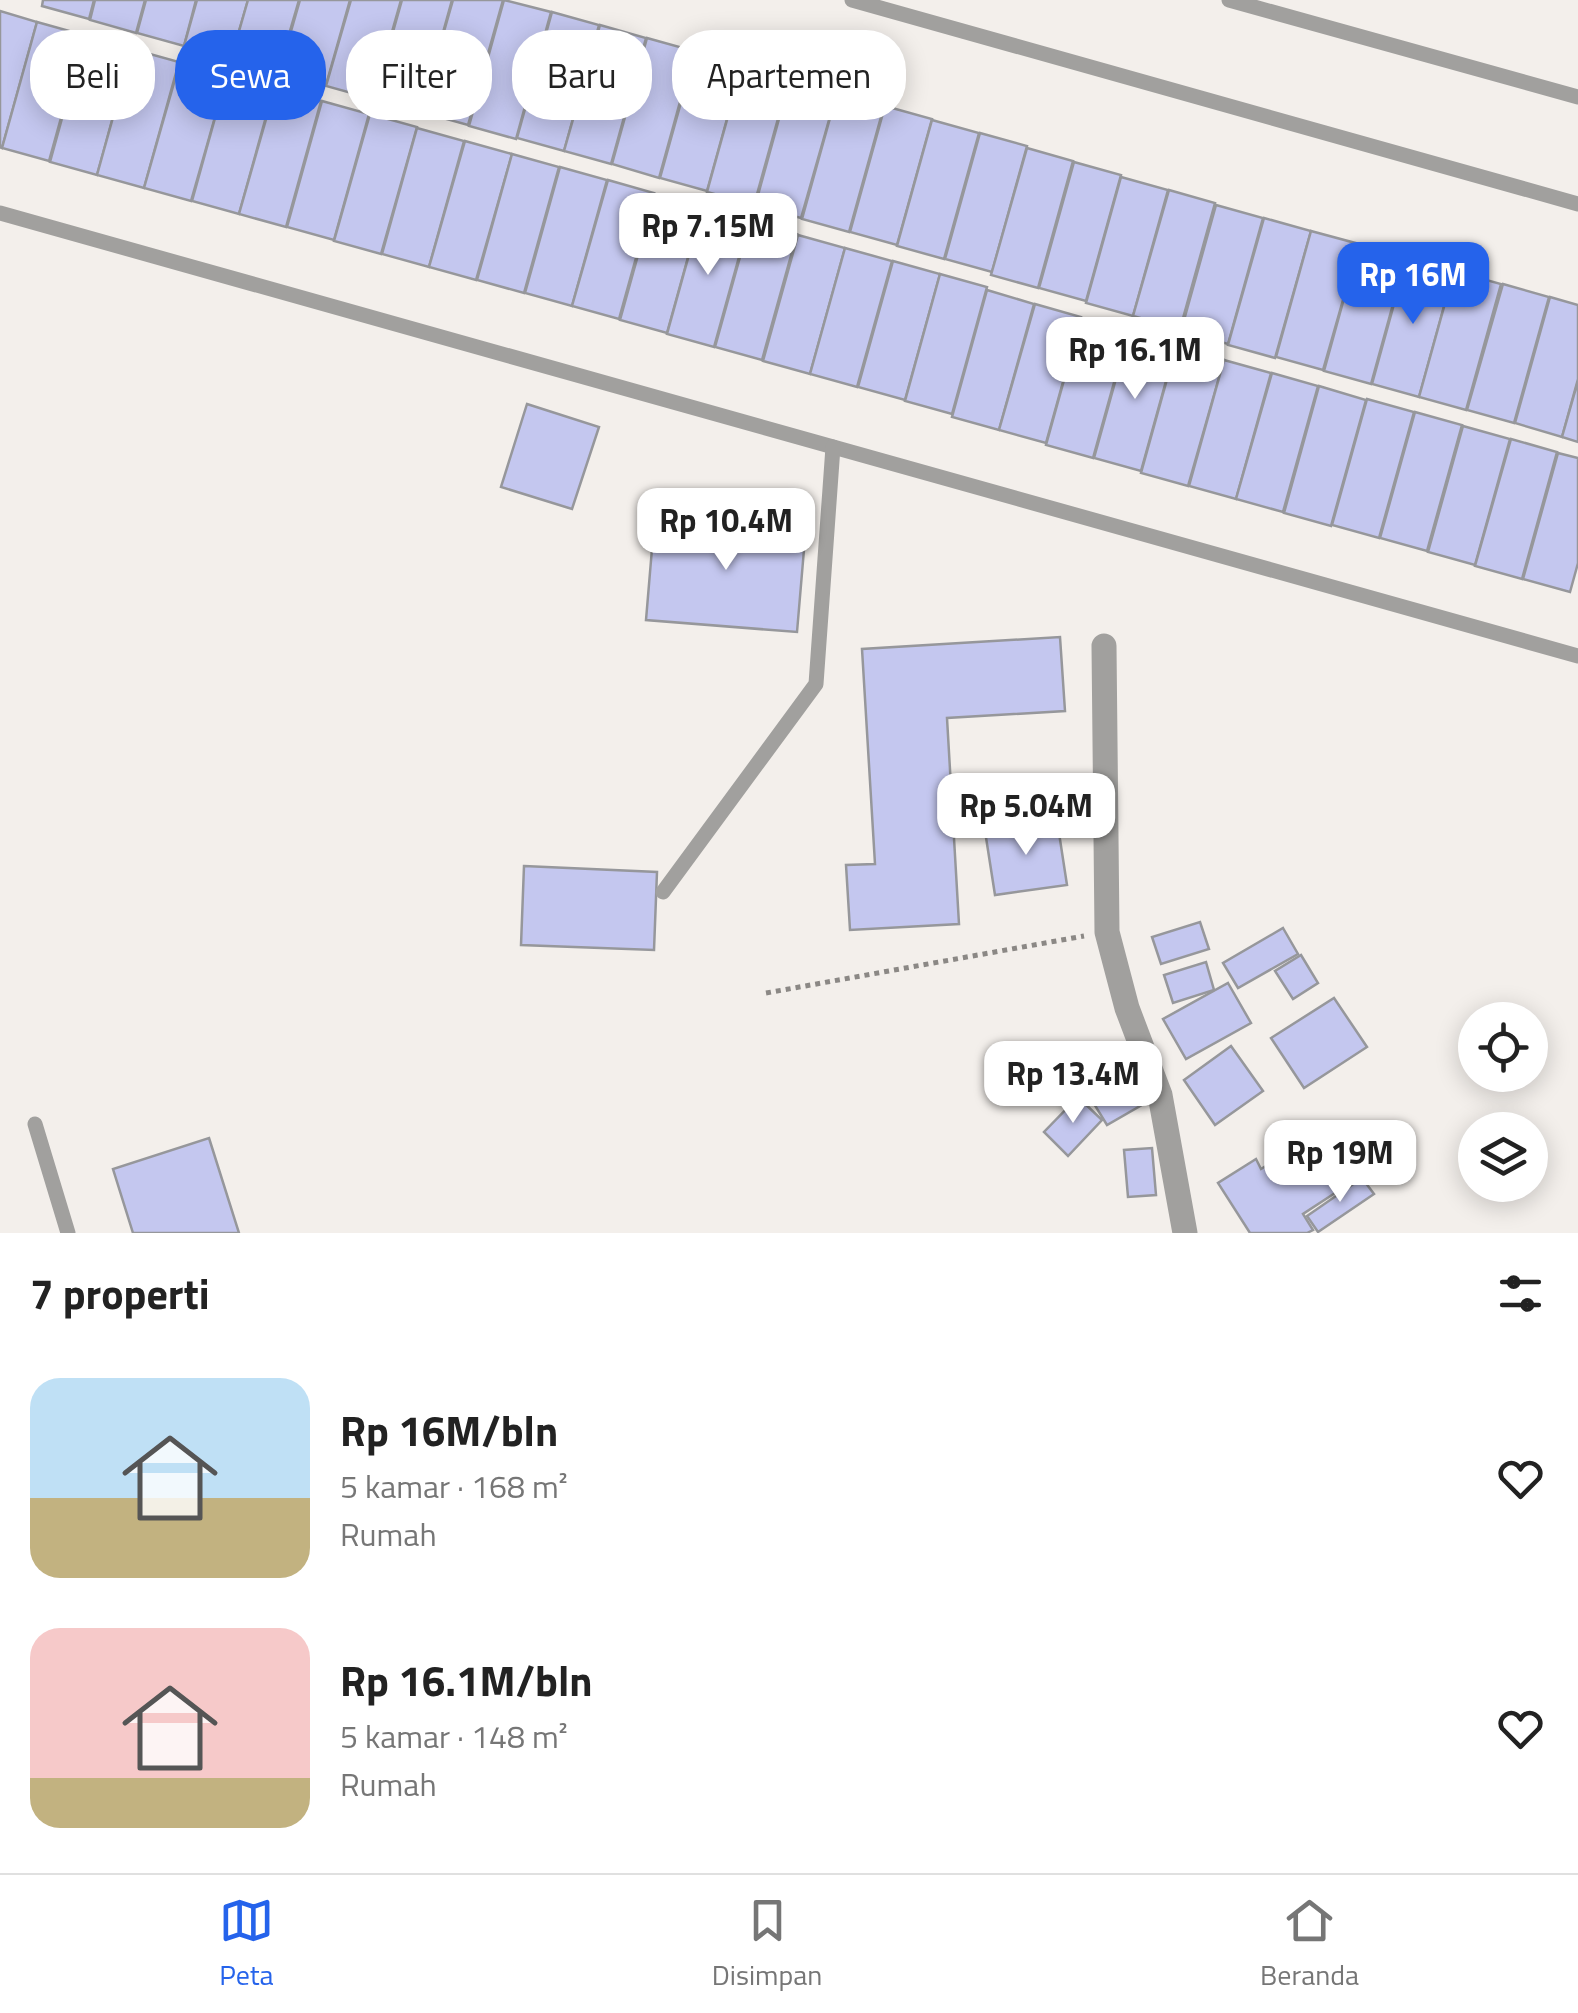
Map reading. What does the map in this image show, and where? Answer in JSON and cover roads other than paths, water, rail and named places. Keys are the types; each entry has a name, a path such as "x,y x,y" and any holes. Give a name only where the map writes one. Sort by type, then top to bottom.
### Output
{"street":[{"path":"1104,646 1106,932 1160,1096 1185,1233"}],"lane":[{"path":"852,0 1578,204"},
{"path":"1229,0 1578,97"},
{"path":"0,213 1578,656"},
{"path":"663,892 816,684 833,447"},
{"path":"35,1124 68,1233"}]}
